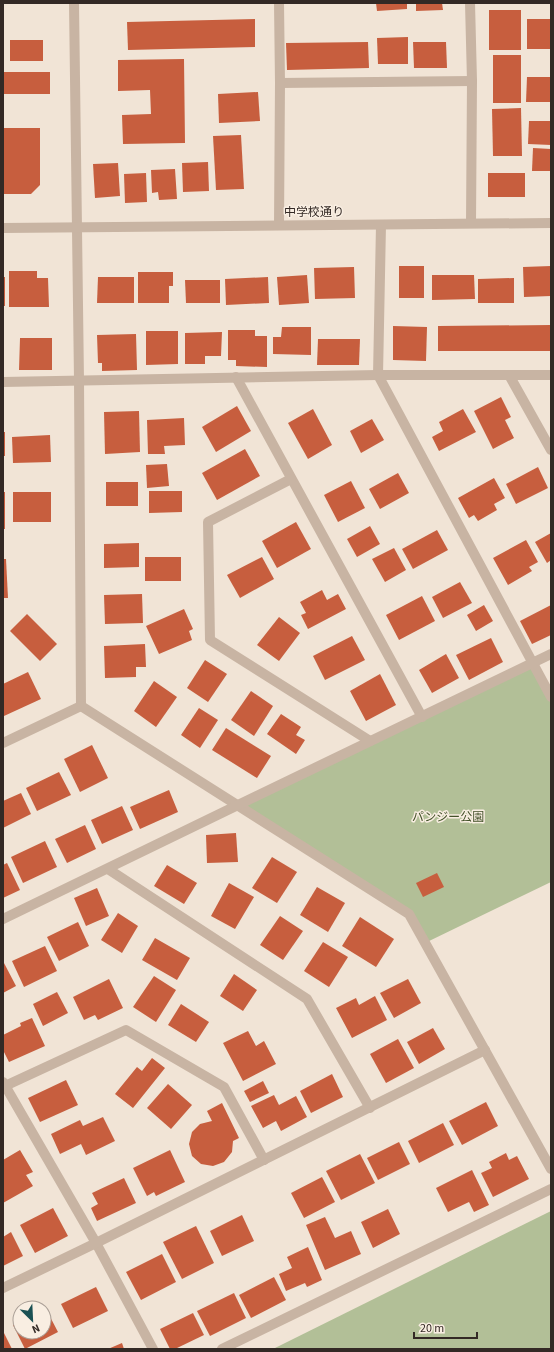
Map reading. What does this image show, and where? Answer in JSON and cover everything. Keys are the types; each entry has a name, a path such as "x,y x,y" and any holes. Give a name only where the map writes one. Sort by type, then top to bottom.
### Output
{"street":[{"path":"74,3 79,380 81,706"},
{"path":"279,3 279,225"},
{"path":"470,3 472,81 471,223"},
{"path":"280,83 472,81"},
{"name":"中学校通り","path":"3,228 551,223"},
{"path":"382,225 378,375 551,697"},
{"path":"3,382 378,375 551,375"},
{"path":"510,375 551,450"},
{"path":"236,377 422,717"},
{"path":"291,479 208,522 210,640 370,741"},
{"path":"3,919 551,654"},
{"path":"3,743 81,706"},
{"path":"81,706 409,914 551,1169"},
{"path":"108,869 307,999 370,1108"},
{"path":"153,1349 96,1243 4,1084 126,1030 224,1086 264,1160"},
{"path":"3,1288 485,1050"},
{"path":"222,1349 551,1189"}],"green space":[{"name":"パンジー公園","path":"533,663 551,697 551,882 425,943 409,914 238,805"},
{"path":"551,1211 551,1349 273,1349"}],"building":[{"path":"376,3 407,3 407,9 377,11"},
{"path":"416,3 442,3 443,10 416,11"},
{"path":"489,10 521,10 521,50 489,50"},
{"path":"255,19 255,47 128,50 127,22"},
{"path":"527,19 551,19 551,49 527,49"},
{"path":"408,37 408,64 378,64 377,38"},
{"path":"10,40 43,40 43,61 10,61"},
{"path":"368,42 369,68 287,70 286,43"},
{"path":"413,42 446,42 447,68 414,68"},
{"path":"493,55 521,55 521,103 493,103"},
{"path":"184,59 185,143 123,144 122,115 151,114 150,90 118,91 118,60"},
{"path":"3,72 50,72 50,94 3,94"},
{"path":"527,77 551,77 551,102 526,102"},
{"path":"258,92 260,121 219,123 218,94"},
{"path":"521,108 522,156 493,156 492,109"},
{"path":"529,121 551,121 551,145 528,144"},
{"path":"3,128 40,128 40,185 31,194 3,194"},
{"path":"241,135 244,189 216,190 213,136"},
{"path":"533,148 551,149 551,171 532,171"},
{"path":"208,162 209,191 183,192 182,163"},
{"path":"118,163 120,196 95,198 93,164"},
{"path":"175,169 177,199 159,200 158,192 152,193 151,170"},
{"path":"146,173 147,202 125,203 124,174"},
{"path":"488,173 525,173 525,197 488,197"},
{"path":"399,266 424,266 424,298 399,298"},
{"path":"551,266 551,296 524,297 523,267"},
{"path":"354,267 355,298 315,299 314,268"},
{"path":"9,271 37,271 37,278 48,278 49,307 9,307"},
{"path":"138,272 173,272 173,286 169,286 169,303 138,303"},
{"path":"307,275 309,303 279,305 277,277"},
{"path":"432,275 474,275 475,299 432,300"},
{"path":"3,277 5,277 5,306 3,306"},
{"path":"98,277 134,277 134,303 97,303"},
{"path":"268,277 269,303 226,305 225,279"},
{"path":"514,278 514,303 478,303 478,279"},
{"path":"185,280 220,280 220,303 186,303"},
{"path":"551,325 551,351 438,351 438,326"},
{"path":"393,326 427,327 426,361 393,360"},
{"path":"282,327 311,327 311,355 273,354 273,337 281,337"},
{"path":"228,330 255,330 255,336 267,336 267,367 236,366 236,360 228,360"},
{"path":"146,331 178,331 178,364 146,365"},
{"path":"222,332 221,356 205,356 205,364 185,364 185,333"},
{"path":"136,334 137,370 102,371 102,363 98,363 97,335"},
{"path":"20,338 52,338 52,370 19,370"},
{"path":"318,339 360,339 359,365 317,365"},
{"path":"501,397 511,417 505,420 514,438 493,449 474,411"},
{"path":"237,406 251,431 216,452 202,427"},
{"path":"313,409 332,445 308,459 288,423"},
{"path":"463,409 476,432 439,451 432,437 443,431 439,422"},
{"path":"139,411 140,452 105,454 104,412"},
{"path":"184,418 185,445 164,446 165,454 148,454 147,420"},
{"path":"372,419 384,440 361,453 350,431"},
{"path":"3,432 5,432 5,456 3,456"},
{"path":"50,435 51,462 13,463 12,437"},
{"path":"245,449 260,476 217,500 202,473"},
{"path":"167,464 169,486 147,488 146,465"},
{"path":"538,467 548,488 516,504 506,484"},
{"path":"398,473 409,493 380,509 369,489"},
{"path":"494,478 505,498 494,504 497,510 478,521 474,515 469,518 458,498"},
{"path":"351,481 365,508 338,522 324,495"},
{"path":"106,482 138,482 138,506 106,506"},
{"path":"149,491 182,491 182,512 149,513"},
{"path":"3,492 5,492 5,529 3,529"},
{"path":"13,492 51,492 51,522 13,522"},
{"path":"296,522 311,549 277,568 262,541"},
{"path":"370,526 380,544 357,557 347,539"},
{"path":"437,530 448,550 413,569 402,549"},
{"path":"551,533 551,560 547,563 535,542"},
{"path":"526,540 538,562 529,567 532,571 508,585 493,558"},
{"path":"139,543 139,567 104,568 104,544"},
{"path":"394,548 406,570 385,582 372,559"},
{"path":"145,557 181,557 181,581 145,581"},
{"path":"262,557 274,579 240,598 227,575"},
{"path":"3,559 6,559 8,598 3,598"},
{"path":"460,582 472,603 443,618 432,597"},
{"path":"322,590 327,600 338,594 346,609 308,629 301,615 306,613 300,602"},
{"path":"142,594 143,623 105,624 104,595"},
{"path":"422,596 435,621 399,640 386,615"},
{"path":"484,605 493,621 476,631 467,615"},
{"path":"551,605 551,635 532,644 520,621"},
{"path":"184,609 193,629 189,631 192,640 159,654 146,626"},
{"path":"27,614 57,644 40,661 10,631"},
{"path":"279,617 300,633 279,661 257,645"},
{"path":"352,636 365,660 325,680 313,656"},
{"path":"491,638 503,662 469,680 456,655"},
{"path":"145,644 146,667 136,667 136,677 105,678 104,646"},
{"path":"446,654 459,678 432,693 419,670"},
{"path":"205,660 227,674 208,702 187,688"},
{"path":"28,672 41,699 4,716 3,684"},
{"path":"380,674 396,705 366,721 350,691"},
{"path":"154,681 177,697 156,727 134,711"},
{"path":"251,691 273,706 254,736 231,720"},
{"path":"199,708 218,720 200,748 181,735"},
{"path":"281,714 301,727 296,735 305,740 296,754 267,734"},
{"path":"226,728 271,756 257,778 212,750"},
{"path":"92,745 108,778 80,792 64,759"},
{"path":"59,772 71,795 37,811 26,788"},
{"path":"169,790 178,812 140,829 130,807"},
{"path":"21,793 31,814 3,828 3,801"},
{"path":"122,806 133,830 102,844 91,820"},
{"path":"85,825 96,849 67,863 55,839"},
{"path":"236,833 238,862 207,863 206,835"},
{"path":"45,841 57,867 23,883 11,857"},
{"path":"272,857 297,872 277,903 252,888"},
{"path":"7,863 20,890 3,898 3,865"},
{"path":"167,865 197,883 184,904 154,886"},
{"path":"437,873 444,887 423,897 416,883"},
{"path":"229,883 254,897 235,929 211,916"},
{"path":"317,887 345,903 328,932 300,915"},
{"path":"97,888 109,916 86,926 74,898"},
{"path":"118,913 138,926 122,953 101,940"},
{"path":"280,916 303,931 283,960 260,945"},
{"path":"360,917 394,939 376,967 342,946"},
{"path":"78,922 89,946 59,961 47,937"},
{"path":"155,938 190,958 177,980 142,960"},
{"path":"323,942 348,957 329,987 304,971"},
{"path":"45,946 57,971 24,987 12,961"},
{"path":"4,963 16,986 3,993 3,964"},
{"path":"234,974 257,990 243,1011 220,996"},
{"path":"154,976 176,990 156,1022 133,1007"},
{"path":"109,979 123,1008 98,1020 95,1015 84,1020 73,997"},
{"path":"408,979 421,1003 394,1018 380,993"},
{"path":"57,992 68,1013 43,1026 33,1004"},
{"path":"375,996 387,1020 352,1038 336,1008 356,998 359,1005"},
{"path":"181,1004 209,1022 196,1042 168,1025"},
{"path":"32,1018 45,1046 9,1062 3,1050 3,1035 21,1026 20,1023"},
{"path":"433,1028 445,1049 419,1064 407,1042"},
{"path":"248,1031 256,1046 264,1041 276,1064 243,1081 223,1043"},
{"path":"398,1039 414,1068 386,1083 370,1054"},
{"path":"152,1058 165,1068 133,1108 115,1094 137,1067 142,1071"},
{"path":"332,1074 343,1097 311,1113 300,1091"},
{"path":"66,1080 78,1105 40,1122 28,1098"},
{"path":"263,1081 269,1093 250,1102 244,1091"},
{"path":"168,1084 192,1105 171,1129 147,1108"},
{"path":"274,1095 279,1105 296,1096 307,1117 281,1131 276,1121 263,1128 251,1106"},
{"path":"486,1102 498,1126 462,1145 449,1121"},
{"path":"222,1103 239,1138 233,1141 232,1152 224,1162 213,1166 201,1164 192,1156 189,1144 192,1132 200,1124 212,1121 207,1111"},
{"path":"103,1117 115,1141 86,1155 81,1144 60,1154 51,1134 80,1120 83,1126"},
{"path":"443,1123 454,1145 419,1163 408,1141"},
{"path":"399,1142 410,1164 378,1180 367,1158"},
{"path":"20,1150 33,1172 26,1175 33,1186 3,1203 3,1160"},
{"path":"170,1150 185,1182 156,1196 154,1192 147,1196 133,1168"},
{"path":"506,1153 509,1160 517,1156 529,1179 493,1197 481,1173 492,1168 489,1162"},
{"path":"360,1154 375,1183 341,1200 326,1171"},
{"path":"472,1170 489,1205 474,1212 469,1202 448,1212 436,1188"},
{"path":"322,1177 335,1202 304,1218 291,1193"},
{"path":"124,1178 136,1203 97,1221 91,1208 98,1204 92,1193"},
{"path":"53,1208 68,1236 35,1253 20,1225"},
{"path":"388,1209 400,1234 373,1248 361,1222"},
{"path":"242,1215 254,1241 222,1256 210,1231"},
{"path":"325,1217 335,1238 351,1231 361,1254 325,1270 306,1225"},
{"path":"196,1226 214,1263 182,1279 163,1242"},
{"path":"11,1232 23,1256 3,1266 3,1237"},
{"path":"308,1247 322,1280 307,1287 305,1283 286,1291 279,1274 292,1268 287,1257"},
{"path":"162,1254 176,1282 141,1300 126,1272"},
{"path":"274,1277 286,1300 251,1318 239,1295"},
{"path":"96,1287 108,1311 73,1328 61,1304"},
{"path":"234,1293 246,1318 210,1336 197,1311"},
{"path":"193,1313 204,1335 175,1349 170,1349 160,1329"},
{"path":"52,1320 58,1332 52,1335"},
{"path":"3,1331 12,1349 3,1349"},
{"path":"20,1340 42,1340 25,1349"},
{"path":"122,1343 124,1349 108,1349"}]}
